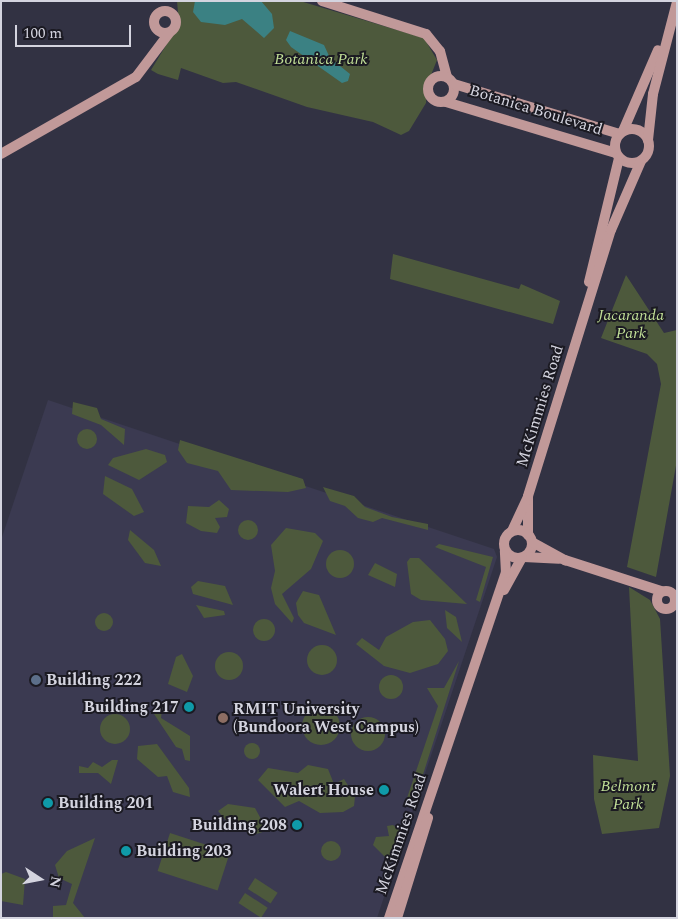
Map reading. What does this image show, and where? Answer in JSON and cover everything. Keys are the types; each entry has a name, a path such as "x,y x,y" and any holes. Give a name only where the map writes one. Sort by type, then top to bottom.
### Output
{"main road":[{"path":"159,48 155,17 173,1"},
{"path":"1,154 131,80 176,25 173,1"},
{"path":"322,1 426,34 441,58 445,80 454,93 446,102 436,102 429,94 430,82 445,80"},
{"path":"670,24 621,132 617,155 629,164 640,161 647,154 653,94 677,2"},
{"path":"164,10 175,15"},
{"path":"158,30 170,32"},
{"name":"Botanica Boulevard","path":"445,80 534,109 621,132"},
{"name":"Botanica Boulevard","path":"446,102 530,124 617,155"},
{"path":"530,124 534,109"},
{"path":"621,132 635,129 648,140"},
{"name":"McKimmies Road","path":"582,325 617,155"},
{"name":"McKimmies Road","path":"389,918 496,603 506,570 504,540 512,531 528,496 612,230 640,161"},
{"name":"McKimmies Road","path":"496,603 523,558 530,538 528,496"},
{"path":"512,531 530,538 565,560 661,591 675,600 666,609 635,584"},
{"path":"505,551 523,558 565,560"},
{"path":"657,603 661,591"},
{"name":"McKimmies Road","path":"397,918 442,761"}],"shaded area":[{"path":"195,1 261,1 272,14 274,28 264,38 242,19 225,25 201,22 193,12"},
{"path":"290,31 324,45 330,58 350,74 348,81 342,83 291,47 286,40"},
{"name":"RMIT University (Bundoora West Campus)","path":"48,400 494,549 497,557 377,918 1,918 1,540"}],"green space":[{"name":"Botanica Park","path":"177,1 300,1 424,38 437,60 427,85 426,103 409,131 401,135 373,122 307,107 236,82 223,83 181,68 178,80 158,74 151,70 179,24"},
{"path":"393,254 519,289 521,284 560,301 553,324 390,279"},
{"name":"Jacaranda Park","path":"626,275 664,333 677,330 677,460 656,577 627,567 661,384 657,364 647,354 601,338"},
{"path":"73,402 97,408 101,419 125,429 124,445 101,425 72,414"},
{"path":"87,429 94,432 97,439 94,446 87,449 80,446 77,439 80,432"},
{"path":"180,440 303,479 306,488 288,492 231,490 218,471 187,463 178,450"},
{"path":"146,449 165,455 167,462 139,480 108,465 113,458"},
{"path":"105,476 132,489 144,512 134,516 103,494"},
{"path":"323,487 354,496 365,507 392,517 428,524 428,530 382,518 373,522 358,518 345,506 330,501"},
{"path":"219,500 229,509 227,517 215,518 220,527 217,533 201,531 186,523 188,506 209,507"},
{"path":"248,520 255,523 258,530 255,537 248,540 241,537 238,530 241,523"},
{"path":"286,528 315,533 323,541 311,569 282,594 294,618 292,623 275,604 271,588 275,571 271,545"},
{"path":"130,530 154,550 161,566 145,563 128,540"},
{"path":"439,544 493,557 480,602 476,600 486,567 435,547"},
{"path":"340,550 350,554 354,564 350,574 340,578 330,574 326,564 330,554"},
{"path":"410,558 419,558 467,604 421,600 411,594 407,562"},
{"path":"375,563 397,574 395,587 368,575"},
{"path":"198,581 225,586 233,605 193,594 191,587"},
{"name":"Belmont Park","path":"629,587 650,600 660,619 670,776 659,828 602,834 594,799 593,755 638,761"},
{"path":"303,591 319,595 336,635 304,623 298,615 296,603"},
{"path":"196,605 224,611 225,615 204,618"},
{"path":"445,610 456,617 462,642 447,628"},
{"path":"104,613 110,616 113,622 110,628 104,631 98,628 95,622 98,616"},
{"path":"264,619 272,622 275,630 272,638 264,641 256,638 253,630 256,622"},
{"path":"430,620 445,639 448,651 438,664 410,673 384,666 356,644 362,638 379,650 386,637 413,622"},
{"path":"322,645 328,646 336,654 336,666 328,674 322,675 316,674 308,666 307,660 308,654 316,646"},
{"path":"229,652 239,656 243,666 239,676 229,680 219,676 215,666 219,656"},
{"path":"182,654 193,676 187,692 168,684 176,657"},
{"path":"459,661 414,803 410,804 407,798 438,706 427,688 444,688"},
{"path":"391,675 399,679 403,687 399,695 391,699 383,695 379,687 383,679"},
{"path":"157,700 163,703 161,718 190,736 190,761 185,760 182,749 176,747 154,714"},
{"path":"321,707 334,713 340,726 334,739 321,745 308,739 302,726 308,713"},
{"path":"115,714 125,719 130,729 125,739 115,744 105,739 100,729 105,719"},
{"path":"368,717 380,722 385,734 380,746 368,751 356,746 351,734 356,722"},
{"path":"249,743 255,743 260,748 258,757 249,759 244,754 244,748"},
{"path":"157,744 189,788 190,797 173,792 167,776 158,777 137,759 138,746"},
{"path":"112,760 118,760 111,784 98,773 79,773 79,766 88,768 93,762 102,767"},
{"path":"308,765 328,769 334,784 344,779 355,797 354,806 343,812 320,813 299,801 285,807 258,780 268,768 298,773"},
{"path":"228,804 255,808 261,819 271,823 266,831 256,834 228,823 218,811"},
{"path":"393,825 403,833 391,863 373,845 376,837 389,836 387,826"},
{"path":"170,833 230,852 218,891 158,871"},
{"path":"95,838 73,903 85,918 53,918 53,906 66,905 72,884 59,878 55,865 67,851"},
{"path":"331,841 338,844 341,851 338,858 331,861 324,858 321,851 324,844"},
{"path":"6,872 25,879 23,905 1,901 1,874"},
{"path":"255,878 278,893 271,904 248,889"},
{"path":"245,893 268,908 261,918 238,903"}],"place":[{"name":"Building 222","path":"36,680"},
{"name":"Building 217","path":"189,707"},
{"name":"RMIT University (Bundoora West Campus)","path":"223,718"},
{"name":"Walert House","path":"384,790"},
{"name":"Building 201","path":"48,803"},
{"name":"Building 208","path":"297,825"},
{"name":"Building 203","path":"126,851"}]}
